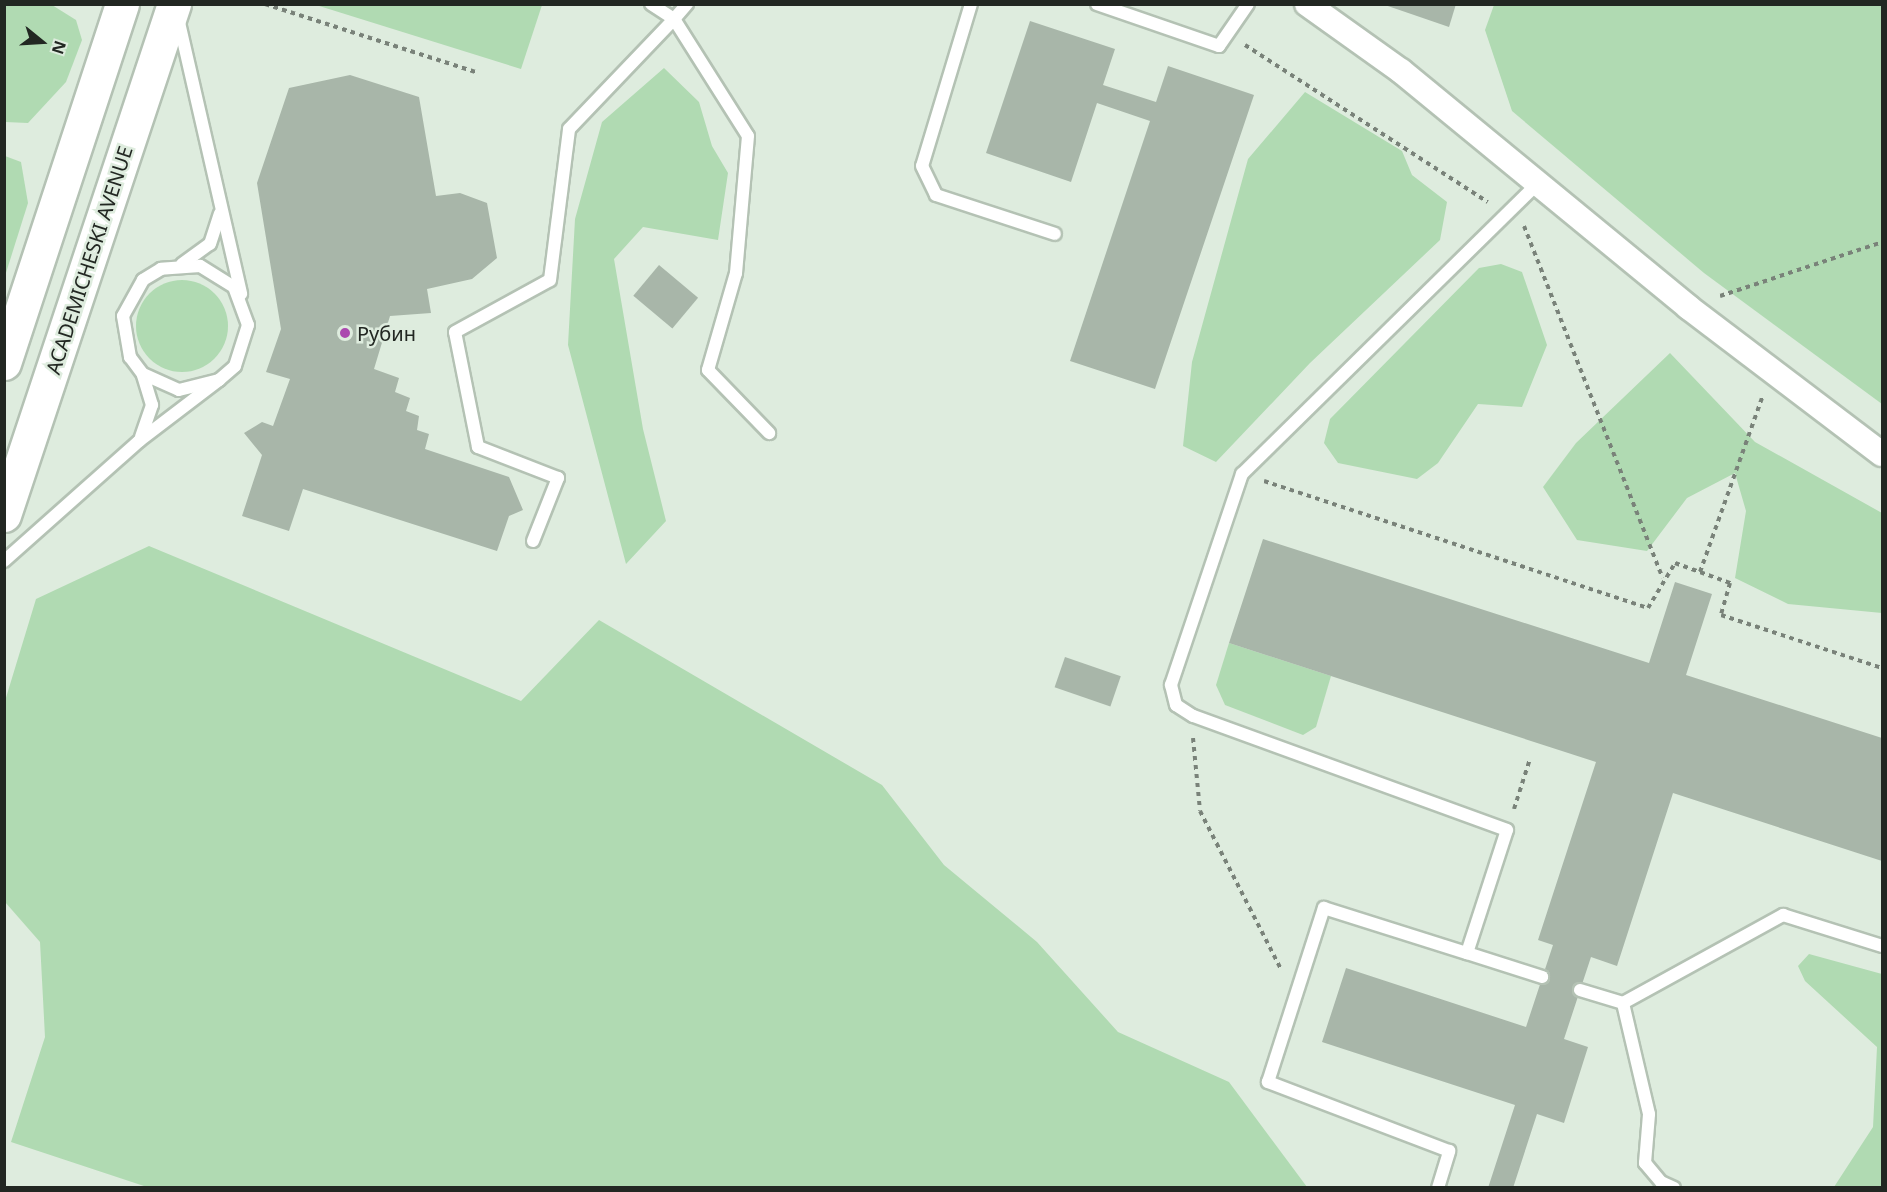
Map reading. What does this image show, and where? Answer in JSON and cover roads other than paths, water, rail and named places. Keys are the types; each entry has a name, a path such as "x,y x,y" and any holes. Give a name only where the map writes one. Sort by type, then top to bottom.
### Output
{"main road":[{"path":"4,363 122,4"},
{"name":"ACADEMICHESKI AVENUE","path":"4,514 174,4"}],"street":[{"path":"1306,4 1401,70 1688,307 1882,454"}],"lane":[{"path":"4,561 139,441 219,380 245,346 244,304 174,4"},
{"path":"651,4 674,19 747,136 736,273 708,370 769,433"},
{"path":"533,541 558,478 478,447 455,332 550,280 569,129 687,4"},
{"path":"971,4 922,166 936,195 1055,234"},
{"path":"1097,4 1219,46 1248,4"},
{"path":"1467,953 1507,830 1193,716 1176,705 1172,685 1242,474 1537,184"},
{"path":"139,441 152,405 143,374 123,337 130,296 152,274 181,264 210,243 221,209"},
{"path":"181,264 219,273 244,304"},
{"path":"143,374 179,390 219,380"},
{"path":"1438,1188 1449,1151 1268,1082 1324,908 1542,977"},
{"path":"1580,990 1623,1004 1784,915 1882,946"},
{"path":"1623,1004 1649,1114 1645,1163 1651,1174 1674,1188"}],"place":[{"name":"Рубин","path":"345,333"}]}
